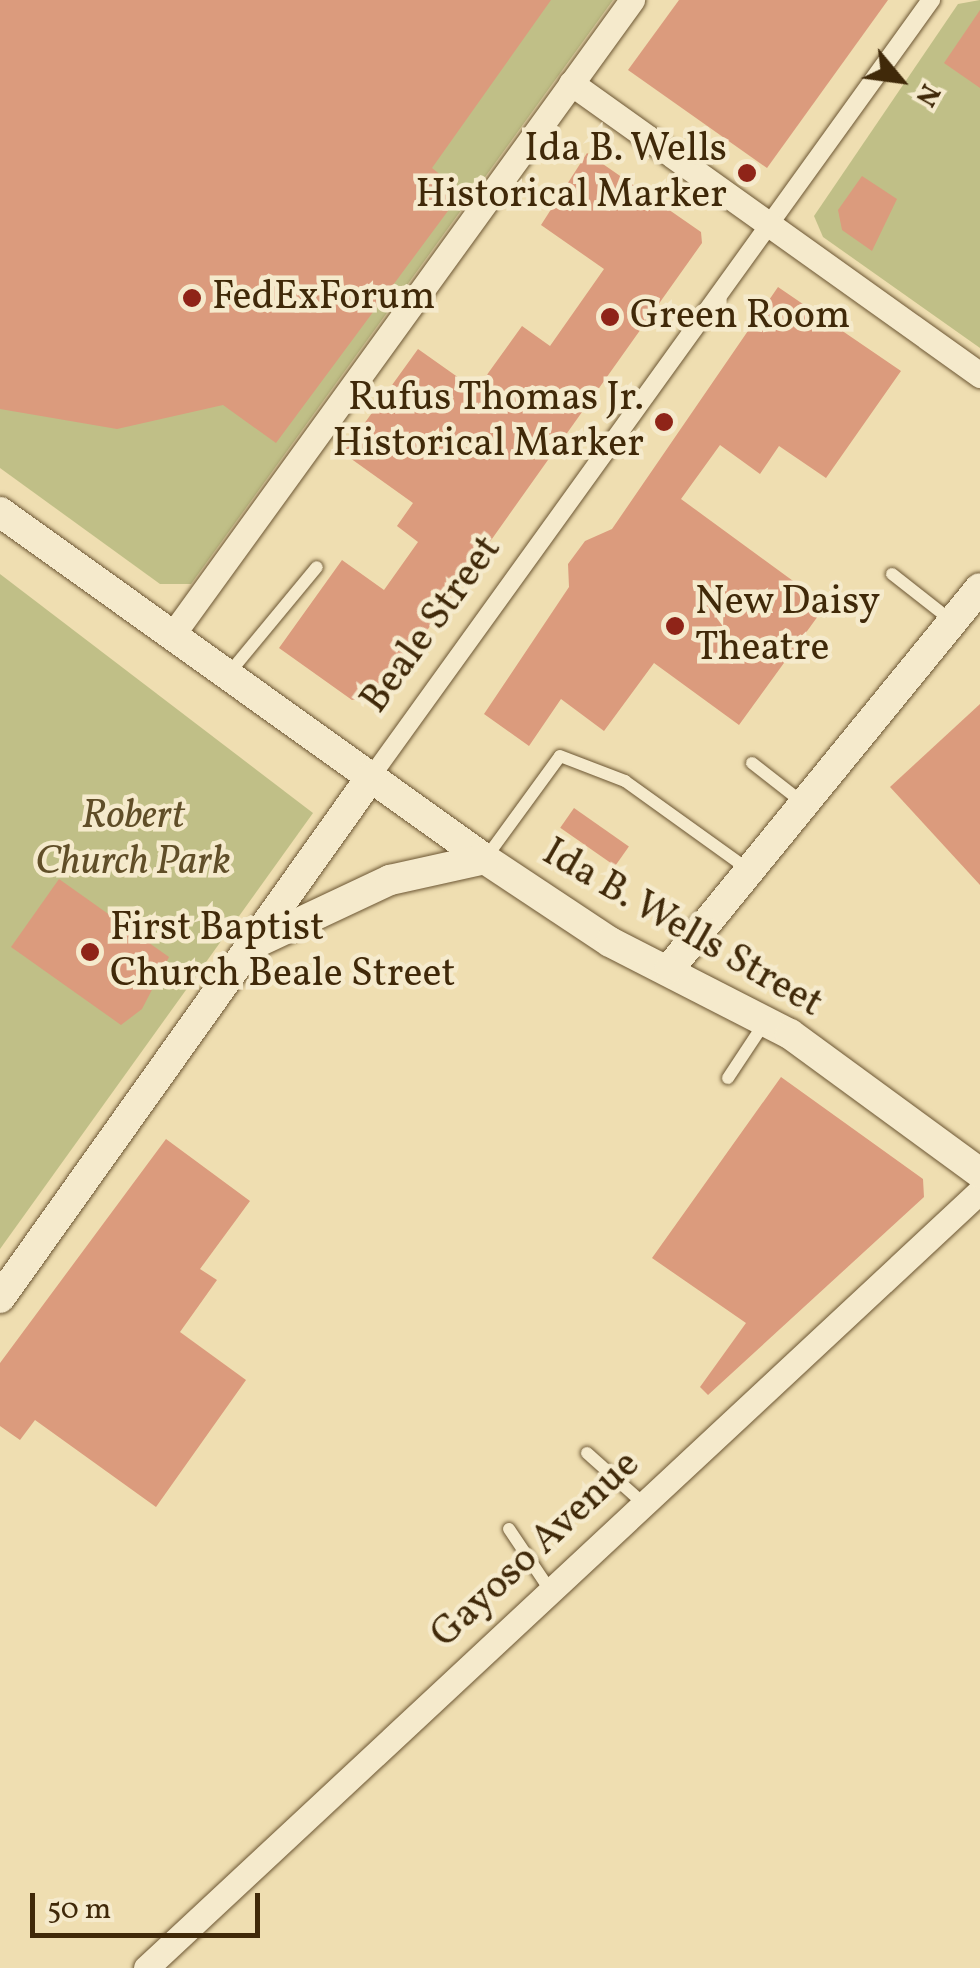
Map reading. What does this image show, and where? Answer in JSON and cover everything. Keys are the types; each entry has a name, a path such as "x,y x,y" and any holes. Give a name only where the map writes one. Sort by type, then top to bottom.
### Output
{"street":[{"path":"173,634 632,0"},
{"name":"Beale Street","path":"0,1298 931,0"},
{"path":"572,84 980,375"},
{"name":"Ida B. Wells Street","path":"0,512 230,672 485,859 610,942 670,968 766,1020 980,1173"},
{"path":"670,968 746,868 980,588"},
{"path":"256,944 390,880 485,859"},
{"name":"Gayoso Avenue","path":"146,1968 548,1588 980,1191"}],"lane":[{"path":"230,672 317,566"},
{"path":"892,574 952,621"},
{"path":"485,859 560,756 625,781 746,868"},
{"path":"752,763 802,802"},
{"path":"728,1078 766,1020"},
{"path":"587,1453 643,1503"},
{"path":"508,1529 548,1588"}],"green space":[{"name":"FedExForum","path":"0,0 613,0 191,584 160,584 0,468"},
{"path":"980,0 980,348 823,237 814,216 958,4"},
{"name":"Robert Church Park","path":"0,574 313,813 0,1249"}],"building":[{"name":"FedExForum","path":"0,0 551,0 432,168 462,192 276,443 223,405 117,429 0,409"},
{"path":"679,0 888,0 767,168 628,70"},
{"path":"980,10 980,88 944,63"},
{"path":"587,153 701,232 702,243 379,698 352,700 279,648 342,560 384,590 418,542 397,526 413,503 343,453 418,349 476,390 522,326 550,346 604,269 541,225"},
{"path":"862,176 897,199 872,251 842,230 838,210"},
{"path":"778,287 901,371 826,478 779,446 760,474 720,445 681,499 826,605 739,725 654,663 604,731 561,699 529,746 484,714 569,587 568,564 585,541 612,529"},
{"path":"980,704 980,885 890,787"},
{"path":"574,808 629,846 615,866 560,828"},
{"name":"First Baptist Church Beale Street","path":"59,879 169,957 142,1009 121,1025 11,947"},
{"path":"781,1077 923,1179 924,1197 708,1395 700,1387 746,1323 652,1258"},
{"path":"166,1139 250,1201 200,1269 217,1280 180,1332 246,1380 156,1507 35,1420 20,1440 0,1426 0,1363"}],"place":[{"name":"Ida B. Wells Historical Marker","path":"747,173"},
{"name":"FedExForum","path":"192,298"},
{"name":"Green Room","path":"610,317"},
{"name":"Rufus Thomas Jr. Historical Marker","path":"664,422"},
{"name":"New Daisy Theatre","path":"675,626"},
{"name":"First Baptist Church Beale Street","path":"90,952"}]}
